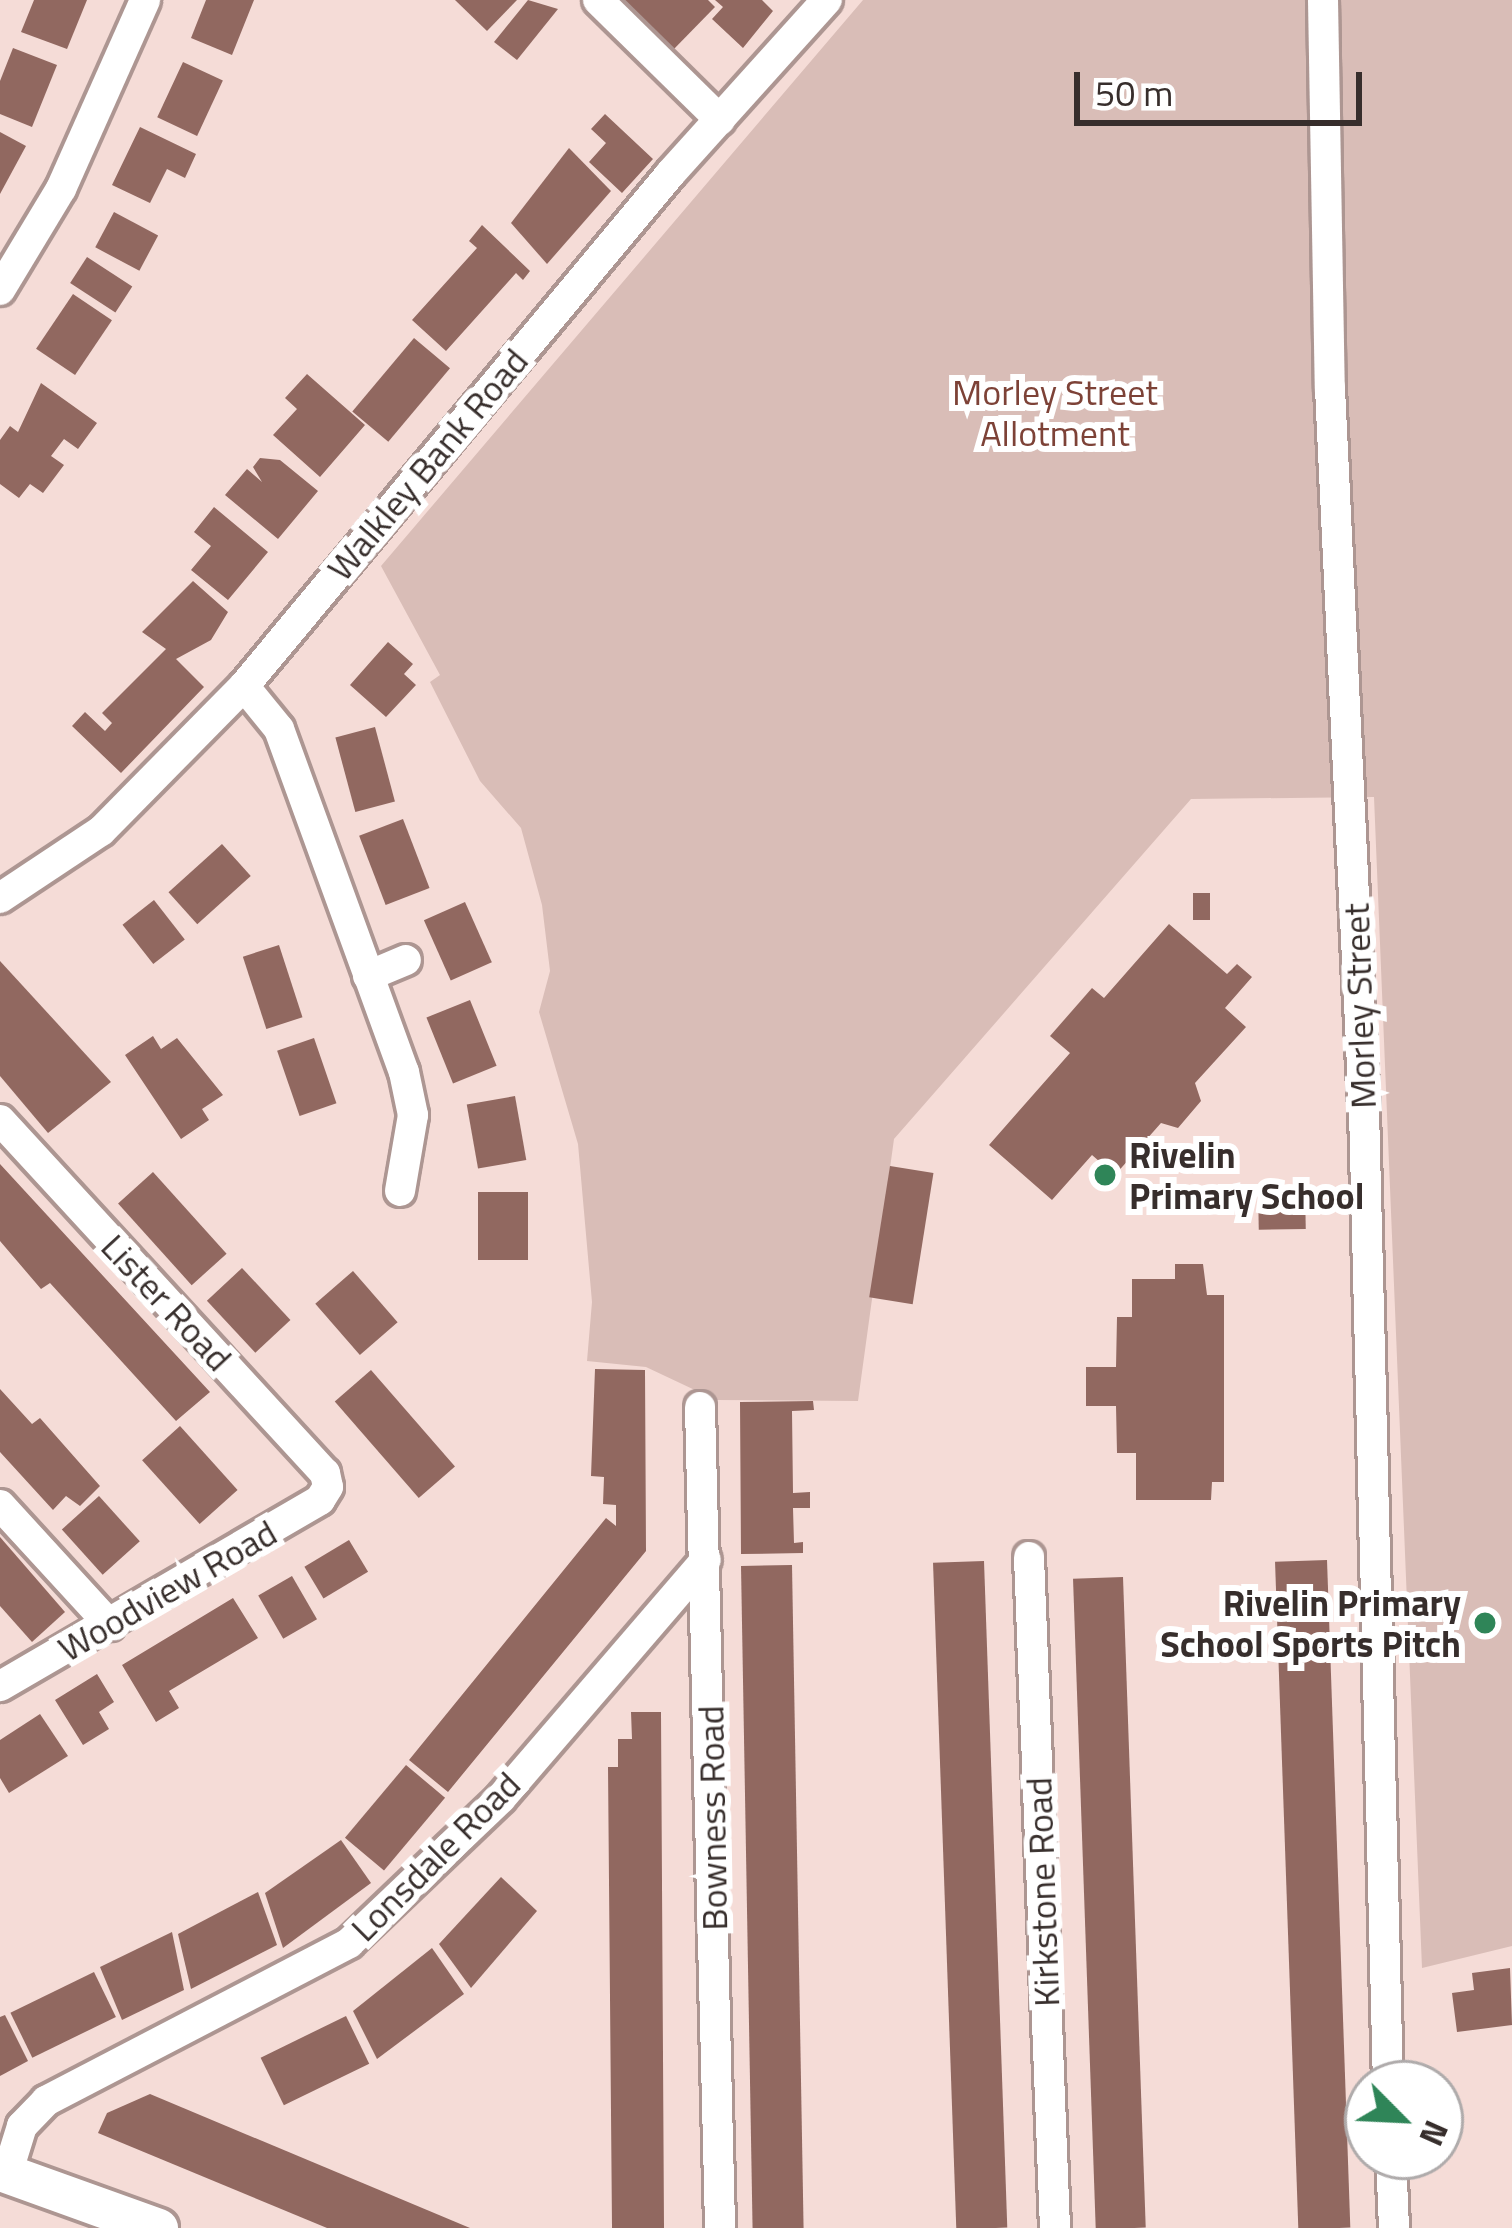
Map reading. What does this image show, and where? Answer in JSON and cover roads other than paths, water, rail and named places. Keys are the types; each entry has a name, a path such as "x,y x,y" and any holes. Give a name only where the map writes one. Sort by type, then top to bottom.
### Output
{"street":[{"path":"0,290 62,189 145,0"},
{"path":"598,0 720,119"},
{"name":"Walkley Bank Road","path":"0,898 101,831 244,686 720,119 827,0"},
{"name":"Morley Street","path":"1323,0 1330,388 1364,1110 1387,2060"},
{"path":"244,686 279,729 412,1114 400,1191"},
{"path":"368,976 406,960"},
{"name":"Lister Road","path":"0,1120 325,1473 328,1487"},
{"name":"Bowness Road","path":"700,1407 720,2228"},
{"name":"Woodview Road","path":"0,1686 320,1500 328,1487"},
{"path":"0,1505 110,1625"},
{"name":"Kirkstone Road","path":"1030,1557 1055,2228"},
{"name":"Lonsdale Road","path":"4,2171 22,2126 46,2102 350,1943 501,1798 706,1559"},
{"path":"4,2171 104,2217 158,2228"},
{"path":"1392,2180 1394,2228"}],"place":[{"name":"Rivelin Primary School","path":"1105,1175"},
{"name":"Rivelin Primary School Sports Pitch","path":"1485,1623"}],"park label":[{"name":"Morley Street Allotment","path":"1055,412"}]}
